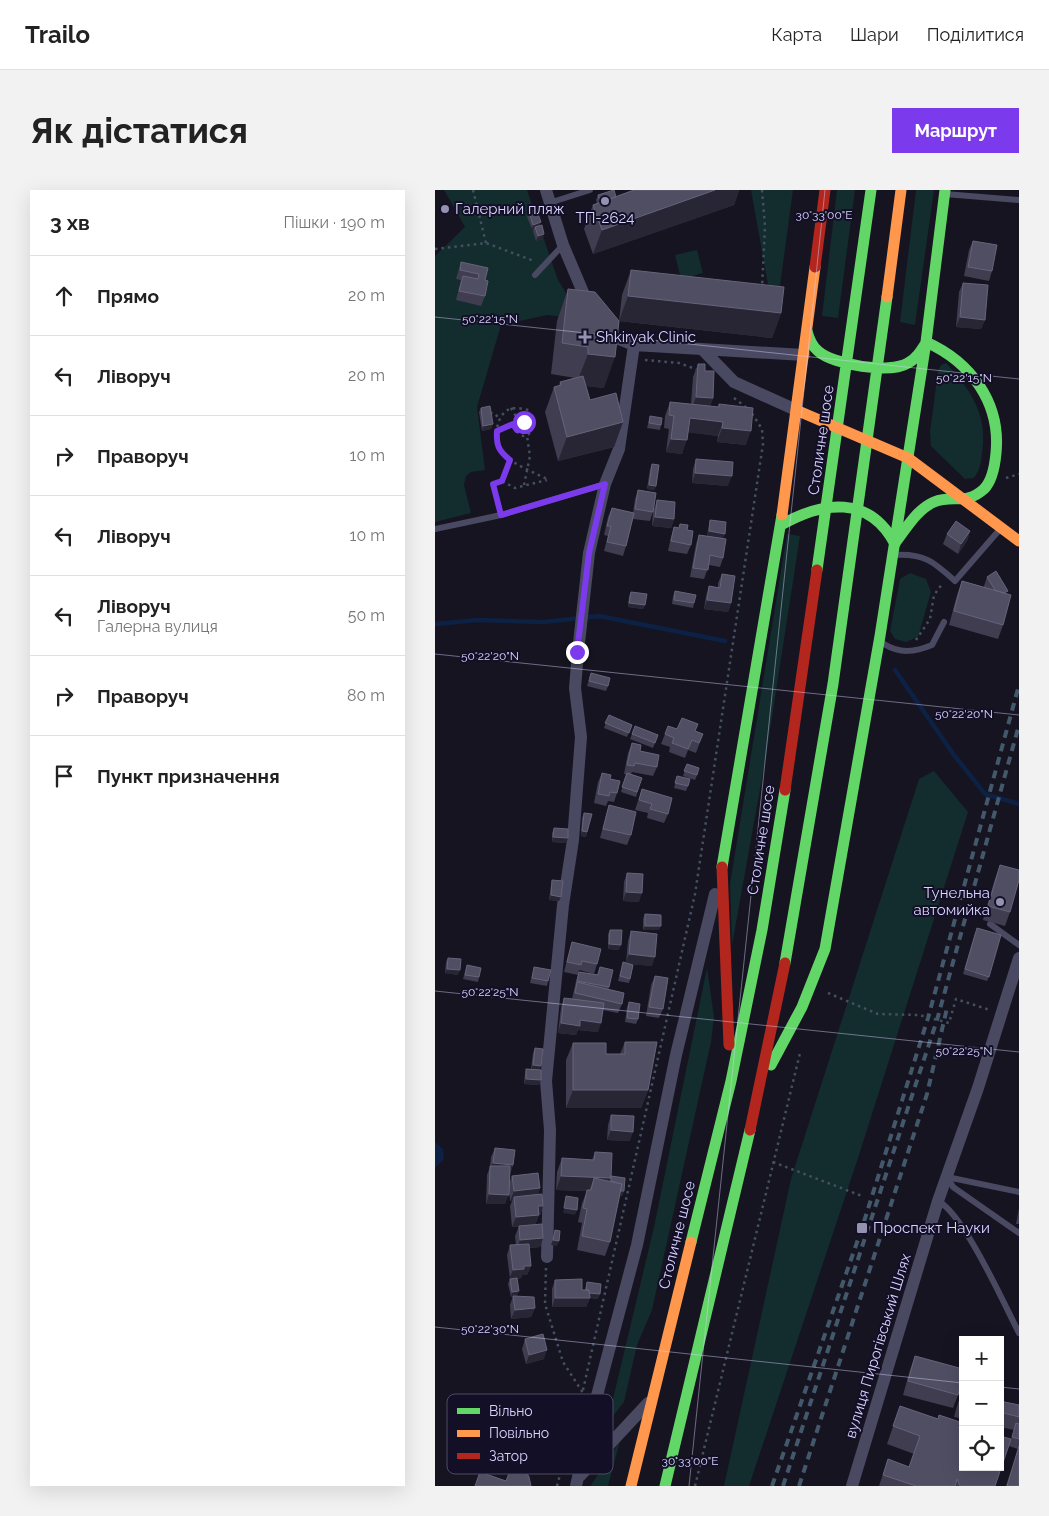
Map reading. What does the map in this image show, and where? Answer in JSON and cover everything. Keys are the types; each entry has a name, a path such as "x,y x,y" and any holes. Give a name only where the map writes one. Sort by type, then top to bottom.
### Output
{"main road":[{"path":"731,1081 722,867 781,525 825,190"},
{"name":"Столичне шосе","path":"631,1486 731,1081 762,930 824,529 871,190"},
{"path":"665,1486 760,1086 822,755 883,332 901,190"},
{"path":"760,1086 803,1007 825,949 880,636 908,458 926,342 944,192"},
{"path":"807,332 812,347 828,358 891,368 907,364 918,355 926,342"},
{"path":"926,342 941,347 970,370 985,394 992,412 997,432 996,456 987,483 967,500"},
{"path":"796,410 908,458 967,500 1019,541"},
{"path":"893,549 925,505 950,497 967,500"},
{"path":"781,525 810,510 836,506 850,509 874,519 885,527 893,549"}],"street":[{"path":"546,190 563,245 583,296 595,315 616,338 633,351 703,350 803,355"},
{"path":"703,350 734,382 796,410"},
{"path":"547,1257 550,1130 546,1081 563,905 573,840 581,737 575,688 580,626 589,553 605,484 619,449 633,351"},
{"path":"597,1394 637,1245 677,1055 722,867"},
{"name":"вулиця Пирогівський Шлях","path":"852,1486 938,1201 1019,958"},
{"path":"613,1441 653,1397"}],"lane":[{"path":"549,203 590,190"},
{"path":"944,192 1019,200"},
{"path":"535,275 563,245"},
{"path":"435,529 501,515 605,484"},
{"path":"893,549 924,557 938,565 955,581 992,540 1001,527"},
{"path":"880,636 885,644 894,650 920,650 932,645 944,622"},
{"path":"990,924 1019,945"},
{"path":"947,1177 1019,1192"},
{"path":"947,1177 953,1187 1019,1233"},
{"path":"938,1201 947,1206 962,1224 1019,1333"}],"path":[{"path":"473,190 486,243"},
{"path":"762,190 765,226 762,296"},
{"path":"435,249 486,243 545,265"},
{"path":"633,351 648,361 679,363 701,372"},
{"path":"582,1394 691,913 700,865 763,444 762,429 755,414 732,396"},
{"path":"511,408 520,423"},
{"path":"501,515 493,484 502,481 515,488 524,486 549,480 529,470 510,460 499,451 496,443 500,419 503,413 511,408 529,410 527,422 531,427 527,436 530,456 529,470 524,486"},
{"path":"489,413 494,413 500,419"},
{"path":"520,423 527,422"},
{"path":"517,430 520,423"},
{"path":"497,431 513,424 520,435 527,436"},
{"path":"502,481 510,460"},
{"path":"828,993 878,1014 919,1015 949,1024 956,999 1001,1014"},
{"path":"773,1162 862,1196"},
{"path":"547,1257 545,1304 563,1362 582,1394"}],"green space":[{"path":"444,190 527,190 558,280 582,319 547,315 501,325 477,407 485,470 471,472 466,476 464,485 471,513 435,522 435,256 465,227"},
{"path":"751,190 793,190 777,308 772,307"},
{"path":"837,190 855,190 838,318 822,316"},
{"path":"916,190 934,190 915,325 900,322"},
{"path":"697,250 703,273 681,279 675,255"},
{"path":"946,363 970,393 980,415 983,439 982,453 980,466 974,478 965,479 931,446 930,432 938,371 941,365"},
{"path":"787,534 800,536 766,756 732,945 730,884"},
{"path":"910,573 926,579 931,592 918,637 906,642 895,639 890,631 900,579"},
{"path":"934,771 968,812 858,1158 749,1486 724,1486 791,1179 919,779"},
{"path":"707,968 714,1017 711,1042 652,1310 637,1345 624,1402 613,1416 613,1399 654,1227"},
{"path":"620,1441 613,1467 613,1452"},
{"path":"598,1474 611,1474 608,1486 591,1485"}],"water":[{"path":"435,1142 443,1149 444,1159 435,1168"}],"building":[{"path":"614,190 616,197 600,202 598,195"},
{"path":"634,190 715,190 602,230 593,205"},
{"path":"536,209 541,222 533,225 529,212"},
{"path":"542,225 544,234 538,236 535,227"},
{"path":"973,241 997,245 992,271 968,267"},
{"path":"461,262 488,268 485,280 488,281 485,296 459,291 463,276 478,279 479,274 460,270"},
{"path":"631,270 784,287 781,313 628,296"},
{"path":"963,283 988,285 985,320 960,317"},
{"path":"568,289 595,292 619,321 615,357 588,354 588,347 562,343"},
{"path":"698,364 705,364 705,371 714,371 713,398 696,397"},
{"path":"583,376 590,400 616,393 623,422 567,437 554,387 561,385 560,382"},
{"path":"670,402 719,407 719,404 753,408 751,431 722,428 723,422 690,418 687,440 671,439 674,416 669,415"},
{"path":"490,406 493,424 483,426 481,408"},
{"path":"650,416 662,418 661,425 649,423"},
{"path":"696,459 733,462 732,476 695,473"},
{"path":"652,464 659,465 656,486 649,485"},
{"path":"638,490 656,493 653,512 635,509"},
{"path":"657,500 675,502 674,519 655,517"},
{"path":"612,508 634,513 626,546 607,542 611,526 607,526"},
{"path":"710,520 726,522 725,534 709,531"},
{"path":"956,521 970,531 961,544 947,534"},
{"path":"680,524 688,525 687,530 693,531 691,545 671,541 674,527 679,528"},
{"path":"699,535 726,539 723,558 710,555 708,570 693,568"},
{"path":"996,571 1008,591 1004,593 995,590 987,577"},
{"path":"722,574 735,576 731,603 707,600 709,586 720,588"},
{"path":"962,581 1011,595 1003,625 954,611"},
{"path":"675,591 696,595 694,603 674,600"},
{"path":"631,592 647,594 645,605 629,603"},
{"path":"591,673 610,678 608,686 589,681"},
{"path":"609,715 632,725 629,733 605,723"},
{"path":"682,718 698,724 695,731 703,734 699,743 692,740 688,749 672,743 674,738 665,734 668,726 677,729"},
{"path":"635,726 658,735 655,743 632,734"},
{"path":"632,743 641,745 640,751 659,755 657,767 635,763 634,766 627,765"},
{"path":"687,764 699,768 697,775 684,771"},
{"path":"602,773 611,775 610,779 620,781 617,793 610,792 609,796 598,794"},
{"path":"627,773 642,778 637,792 622,787"},
{"path":"677,776 690,779 688,786 675,783"},
{"path":"642,789 672,798 668,814 650,809 652,804 639,800"},
{"path":"609,805 636,812 631,835 603,829"},
{"path":"584,813 592,814 587,832 582,831"},
{"path":"554,828 568,829 568,838 553,837"},
{"name":"Тунельна автомийка","path":"1000,865 1019,870 1019,880 1010,912 988,906"},
{"path":"627,873 643,874 642,893 626,892"},
{"path":"552,880 563,881 561,897 551,895"},
{"path":"645,914 661,915 661,926 645,926"},
{"path":"977,928 1001,935 989,977 965,969"},
{"path":"610,930 622,930 621,945 609,944"},
{"path":"631,931 657,934 655,957 629,954"},
{"path":"572,942 601,949 597,964 582,961 581,965 567,962"},
{"path":"448,958 461,959 460,970 447,969"},
{"path":"623,962 633,965 630,979 620,976"},
{"path":"467,965 481,968 479,977 465,975"},
{"path":"534,967 551,970 548,981 532,978"},
{"path":"600,967 613,970 609,987 577,981 579,972 598,975"},
{"path":"655,976 668,978 663,1009 649,1007"},
{"path":"577,982 624,993 622,1004 575,993"},
{"path":"564,998 604,1003 601,1023 580,1020 580,1026 561,1023"},
{"path":"629,1002 640,1004 638,1019 627,1018"},
{"path":"625,1042 657,1042 648,1090 573,1090 573,1043 606,1043 606,1054 625,1054"},
{"path":"535,1048 543,1049 541,1066 533,1065"},
{"path":"526,1069 541,1070 541,1080 526,1079"},
{"path":"611,1115 634,1116 633,1132 611,1130"},
{"path":"495,1148 515,1150 513,1165 493,1163"},
{"path":"595,1152 612,1153 611,1178 561,1176 562,1158 594,1160"},
{"path":"490,1166 510,1166 509,1195 489,1194"},
{"path":"538,1173 540,1188 514,1191 512,1176"},
{"path":"611,1176 625,1178 624,1191 620,1191 622,1184 611,1181"},
{"path":"594,1178 622,1184 610,1242 582,1236 587,1209 583,1208 587,1190 591,1190"},
{"path":"542,1194 543,1206 538,1206 539,1215 516,1217 514,1197"},
{"path":"566,1196 578,1198 577,1210 564,1208"},
{"path":"542,1224 543,1238 520,1240 519,1226"},
{"path":"555,1230 560,1231 559,1241 553,1240"},
{"path":"529,1244 531,1266 524,1266 524,1269 513,1270 510,1245"},
{"path":"517,1278 519,1291 512,1292 510,1279"},
{"path":"582,1279 582,1290 589,1290 590,1298 555,1298 555,1280"},
{"path":"587,1282 601,1284 600,1294 589,1293 589,1290 586,1290"},
{"path":"513,1296 534,1297 535,1308 515,1310"},
{"path":"543,1334 547,1350 529,1355 525,1339"},
{"path":"915,1356 959,1368 958,1395 908,1381"},
{"path":"1004,1402 1019,1405 1019,1417 1004,1413"},
{"path":"900,1406 938,1419 939,1415 959,1422 959,1471 1000,1471 995,1486 960,1486 957,1479 955,1486 916,1486 883,1475 888,1459 909,1467 920,1436 893,1426"},
{"path":"1016,1423 1019,1424 1019,1439 1012,1437"},
{"path":"1004,1437 1011,1439 1004,1460"},
{"path":"1019,1446 1019,1486 1007,1486"},
{"path":"479,1474 486,1474 506,1481 509,1474 527,1474 531,1486 475,1486"}],"waterway":[{"path":"435,624 478,620 544,622 599,616 725,641"},
{"path":"895,670 954,755 985,794 1019,804"}],"railway":[{"path":"772,1486 862,1228 928,1018 1019,685"},
{"path":"783,1486 937,1020 1019,725"},
{"path":"799,1486 927,1094 947,1008"}],"traffic: fast":[{"path":"817,570 871,190"},
{"path":"880,636 926,342 945,190"},
{"path":"785,963 833,684 887,297"},
{"path":"807,331 814,347 825,356 848,364 876,368 888,368 908,363 920,352 926,343"},
{"path":"895,543 912,520 928,505 941,500 971,497 984,489 991,477 995,462 996,435 993,417 988,401 980,386 957,361 942,350 926,342"},
{"path":"781,525 813,511 844,507 859,510 872,517 884,528 895,544"},
{"path":"722,867 782,515"},
{"path":"771,1065 802,1007 825,949 880,636"},
{"path":"691,1242 731,1081 762,930 785,790"},
{"path":"665,1486 750,1130"}],"traffic: slow":[{"path":"887,297 901,190"},
{"path":"782,515 815,267"},
{"path":"796,410 908,458 1019,541"},
{"path":"631,1486 691,1242"}],"traffic: jam":[{"path":"815,267 825,190"},
{"path":"785,790 817,570"},
{"path":"722,867 729,1045"},
{"path":"750,1130 785,963"}],"place":[{"name":"ТП-2624","path":"605,201"},
{"name":"Галерний пляж","path":"445,209"},
{"name":"Shkiryak Clinic","path":"585,337"},
{"name":"Тунельна автомийка","path":"1000,902"},
{"name":"Проспект Науки","path":"862,1228"}],"route":[{"path":"524,422 517,426 517,430 513,424 497,431 496,443 499,451 510,460 502,481 493,484 501,515 605,484 589,553 577,652"}]}
